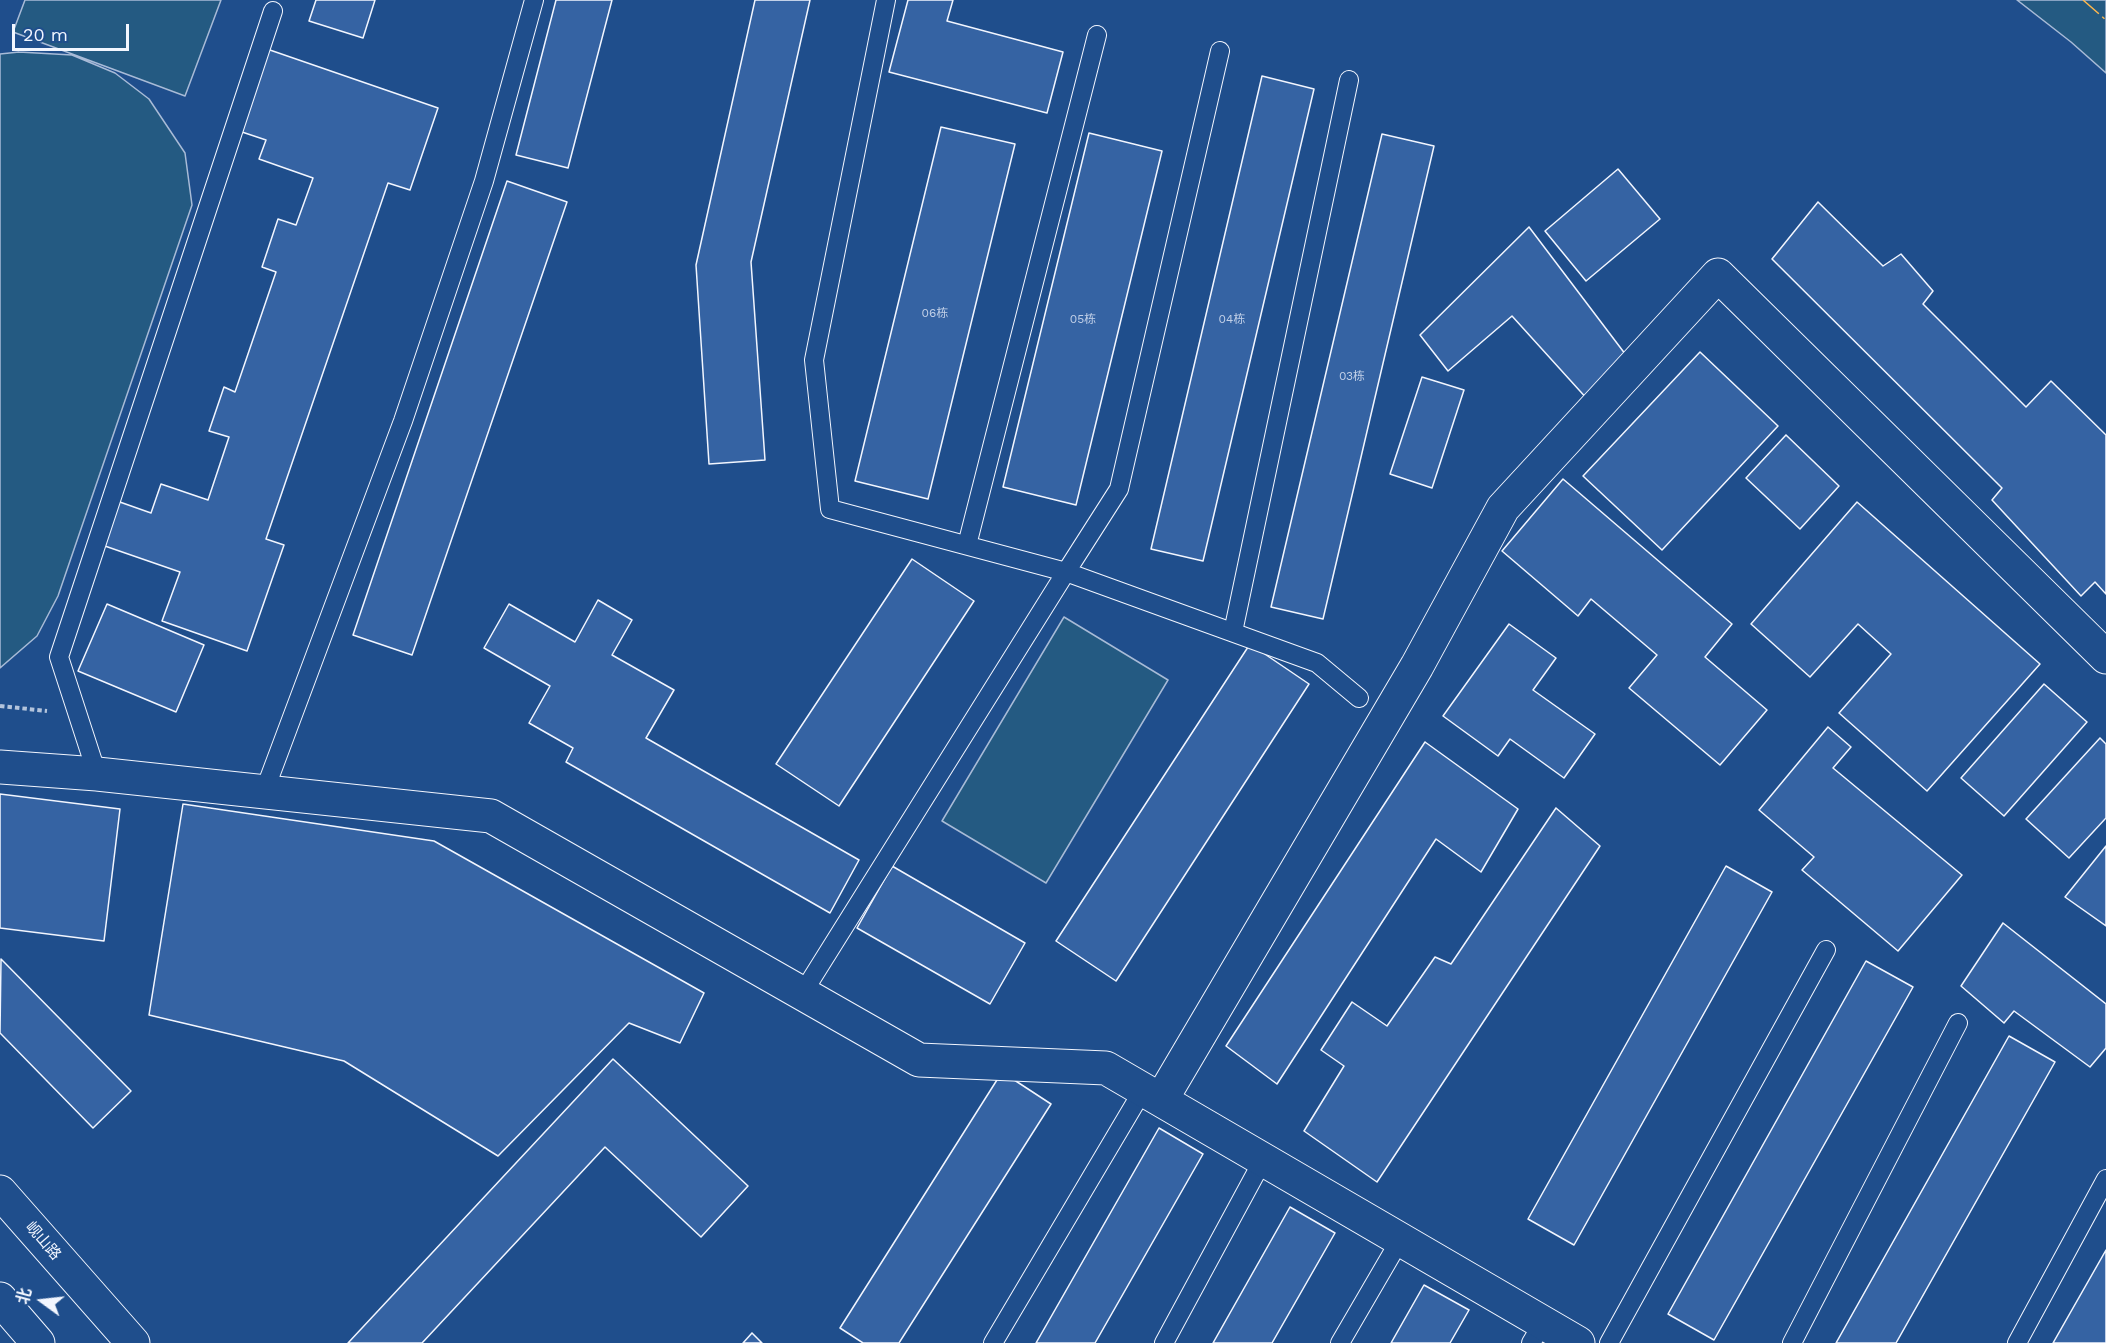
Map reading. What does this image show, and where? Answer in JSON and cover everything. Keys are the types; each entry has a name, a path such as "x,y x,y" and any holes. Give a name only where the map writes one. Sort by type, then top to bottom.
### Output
{"main road":[{"path":"1152,1095 1417,666 1503,508 1718,276 2106,657"},
{"path":"0,767 97,774 491,816 919,1060 1106,1068 1400,1240 1537,1333 1578,1343"},
{"name":"岘山路","path":"0,1192 133,1343"},
{"path":"0,1299 38,1343"}],"lane":[{"path":"264,792 407,410 484,182 534,0"},
{"path":"886,0 814,360 830,509 1066,572 1317,663 1359,698"},
{"path":"97,774 59,657 273,11"},
{"path":"967,545 1097,34"},
{"path":"802,994 1119,489 1220,51"},
{"path":"1233,632 1349,80"},
{"path":"1609,1343 1826,950"},
{"path":"1792,1343 1958,1023"},
{"path":"993,1343 1152,1095"},
{"path":"1164,1343 1263,1160"},
{"path":"2017,1343 2106,1179"},
{"path":"1340,1343 1400,1240"}],"path":[{"path":"0,706 77,714"}],"shaded area":[{"path":"25,0 221,0 185,96 13,32"},
{"path":"2017,0 2106,0 2106,73 2071,42"},
{"path":"19,52 72,55 115,73 149,99 185,153 192,205 58,596 37,636 0,668 0,54"},
{"path":"1064,617 1168,680 1046,883 942,821"}],"building":[{"path":"316,0 375,0 363,38 309,21"},
{"path":"556,0 612,0 568,168 516,155"},
{"path":"755,0 810,0 751,262 765,460 709,464 696,265"},
{"path":"908,0 953,0 947,21 1063,52 1047,113 889,72"},
{"path":"267,49 438,108 410,190 388,183 266,539 284,545 247,651 162,621 180,572 102,545 117,501 151,513 161,484 208,500 229,437 209,431 224,387 235,392 276,272 262,267 278,219 296,225 313,178 259,159 266,140 239,131"},
{"path":"1262,76 1314,89 1203,561 1151,549"},
{"path":"941,127 1015,144 928,499 855,481"},
{"path":"1089,133 1162,151 1076,505 1003,487"},
{"path":"1382,134 1434,146 1323,619 1271,607"},
{"path":"1618,169 1660,219 1586,281 1545,231"},
{"path":"507,181 567,202 412,655 353,635"},
{"path":"1818,202 1883,266 1901,254 1933,291 1923,304 2026,407 2051,381 2106,435 2106,594 2095,582 2081,596 1992,500 2002,488 1772,259"},
{"path":"1529,227 1632,363 1589,401 1512,316 1448,371 1420,335"},
{"path":"1700,352 1778,426 1662,550 1583,476"},
{"path":"1422,377 1464,390 1432,488 1390,474"},
{"path":"1786,435 1839,486 1800,529 1746,478"},
{"path":"1563,479 1732,624 1705,657 1767,710 1720,765 1629,688 1657,655 1591,599 1578,616 1502,551"},
{"path":"1857,502 2040,664 1927,791 1839,713 1891,654 1858,624 1810,677 1751,624"},
{"path":"912,559 974,601 839,806 776,764"},
{"path":"598,600 632,620 612,655 674,690 646,738 859,860 830,913 566,762 573,748 529,723 550,686 484,648 509,604 575,642"},
{"path":"107,604 204,645 176,712 78,671"},
{"path":"1509,624 1556,658 1533,690 1595,734 1564,778 1510,739 1498,756 1443,716"},
{"path":"1250,644 1309,684 1116,981 1056,941"},
{"path":"2044,684 2087,722 2004,816 1961,778"},
{"path":"1828,727 1851,747 1833,768 1962,875 1898,951 1802,870 1814,857 1759,810"},
{"path":"2100,738 2106,744 2106,818 2069,858 2026,819"},
{"path":"1425,742 1518,809 1481,872 1436,839 1277,1084 1226,1046"},
{"path":"0,794 120,809 104,941 0,928"},
{"path":"183,804 434,841 704,993 680,1043 629,1023 498,1156 344,1061 149,1015"},
{"path":"1556,808 1600,846 1377,1182 1304,1131 1344,1066 1321,1050 1352,1002 1387,1026 1435,957 1451,964"},
{"path":"2106,846 2106,926 2065,897"},
{"path":"892,866 1025,943 990,1004 857,928"},
{"path":"1726,866 1772,892 1574,1245 1528,1219"},
{"path":"2003,923 2106,1004 2106,1048 2090,1067 2014,1011 2004,1023 1961,986"},
{"path":"1,959 131,1091 93,1128 0,1033"},
{"path":"1866,961 1913,987 1714,1340 1668,1314"},
{"path":"2009,1036 2055,1062 1896,1343 1836,1343"},
{"path":"613,1059 748,1186 701,1237 605,1147 422,1343 348,1343"},
{"path":"1002,1072 1051,1104 899,1343 863,1343 840,1328"},
{"path":"1159,1128 1203,1154 1095,1343 1036,1343"},
{"path":"1290,1207 1335,1233 1272,1343 1213,1343"},
{"path":"2106,1250 2106,1343 2053,1343"},
{"path":"1424,1285 1469,1310 1450,1343 1391,1343"},
{"path":"752,1333 762,1343 743,1343"}],"power":[{"path":"2083,0 2106,20"}]}
